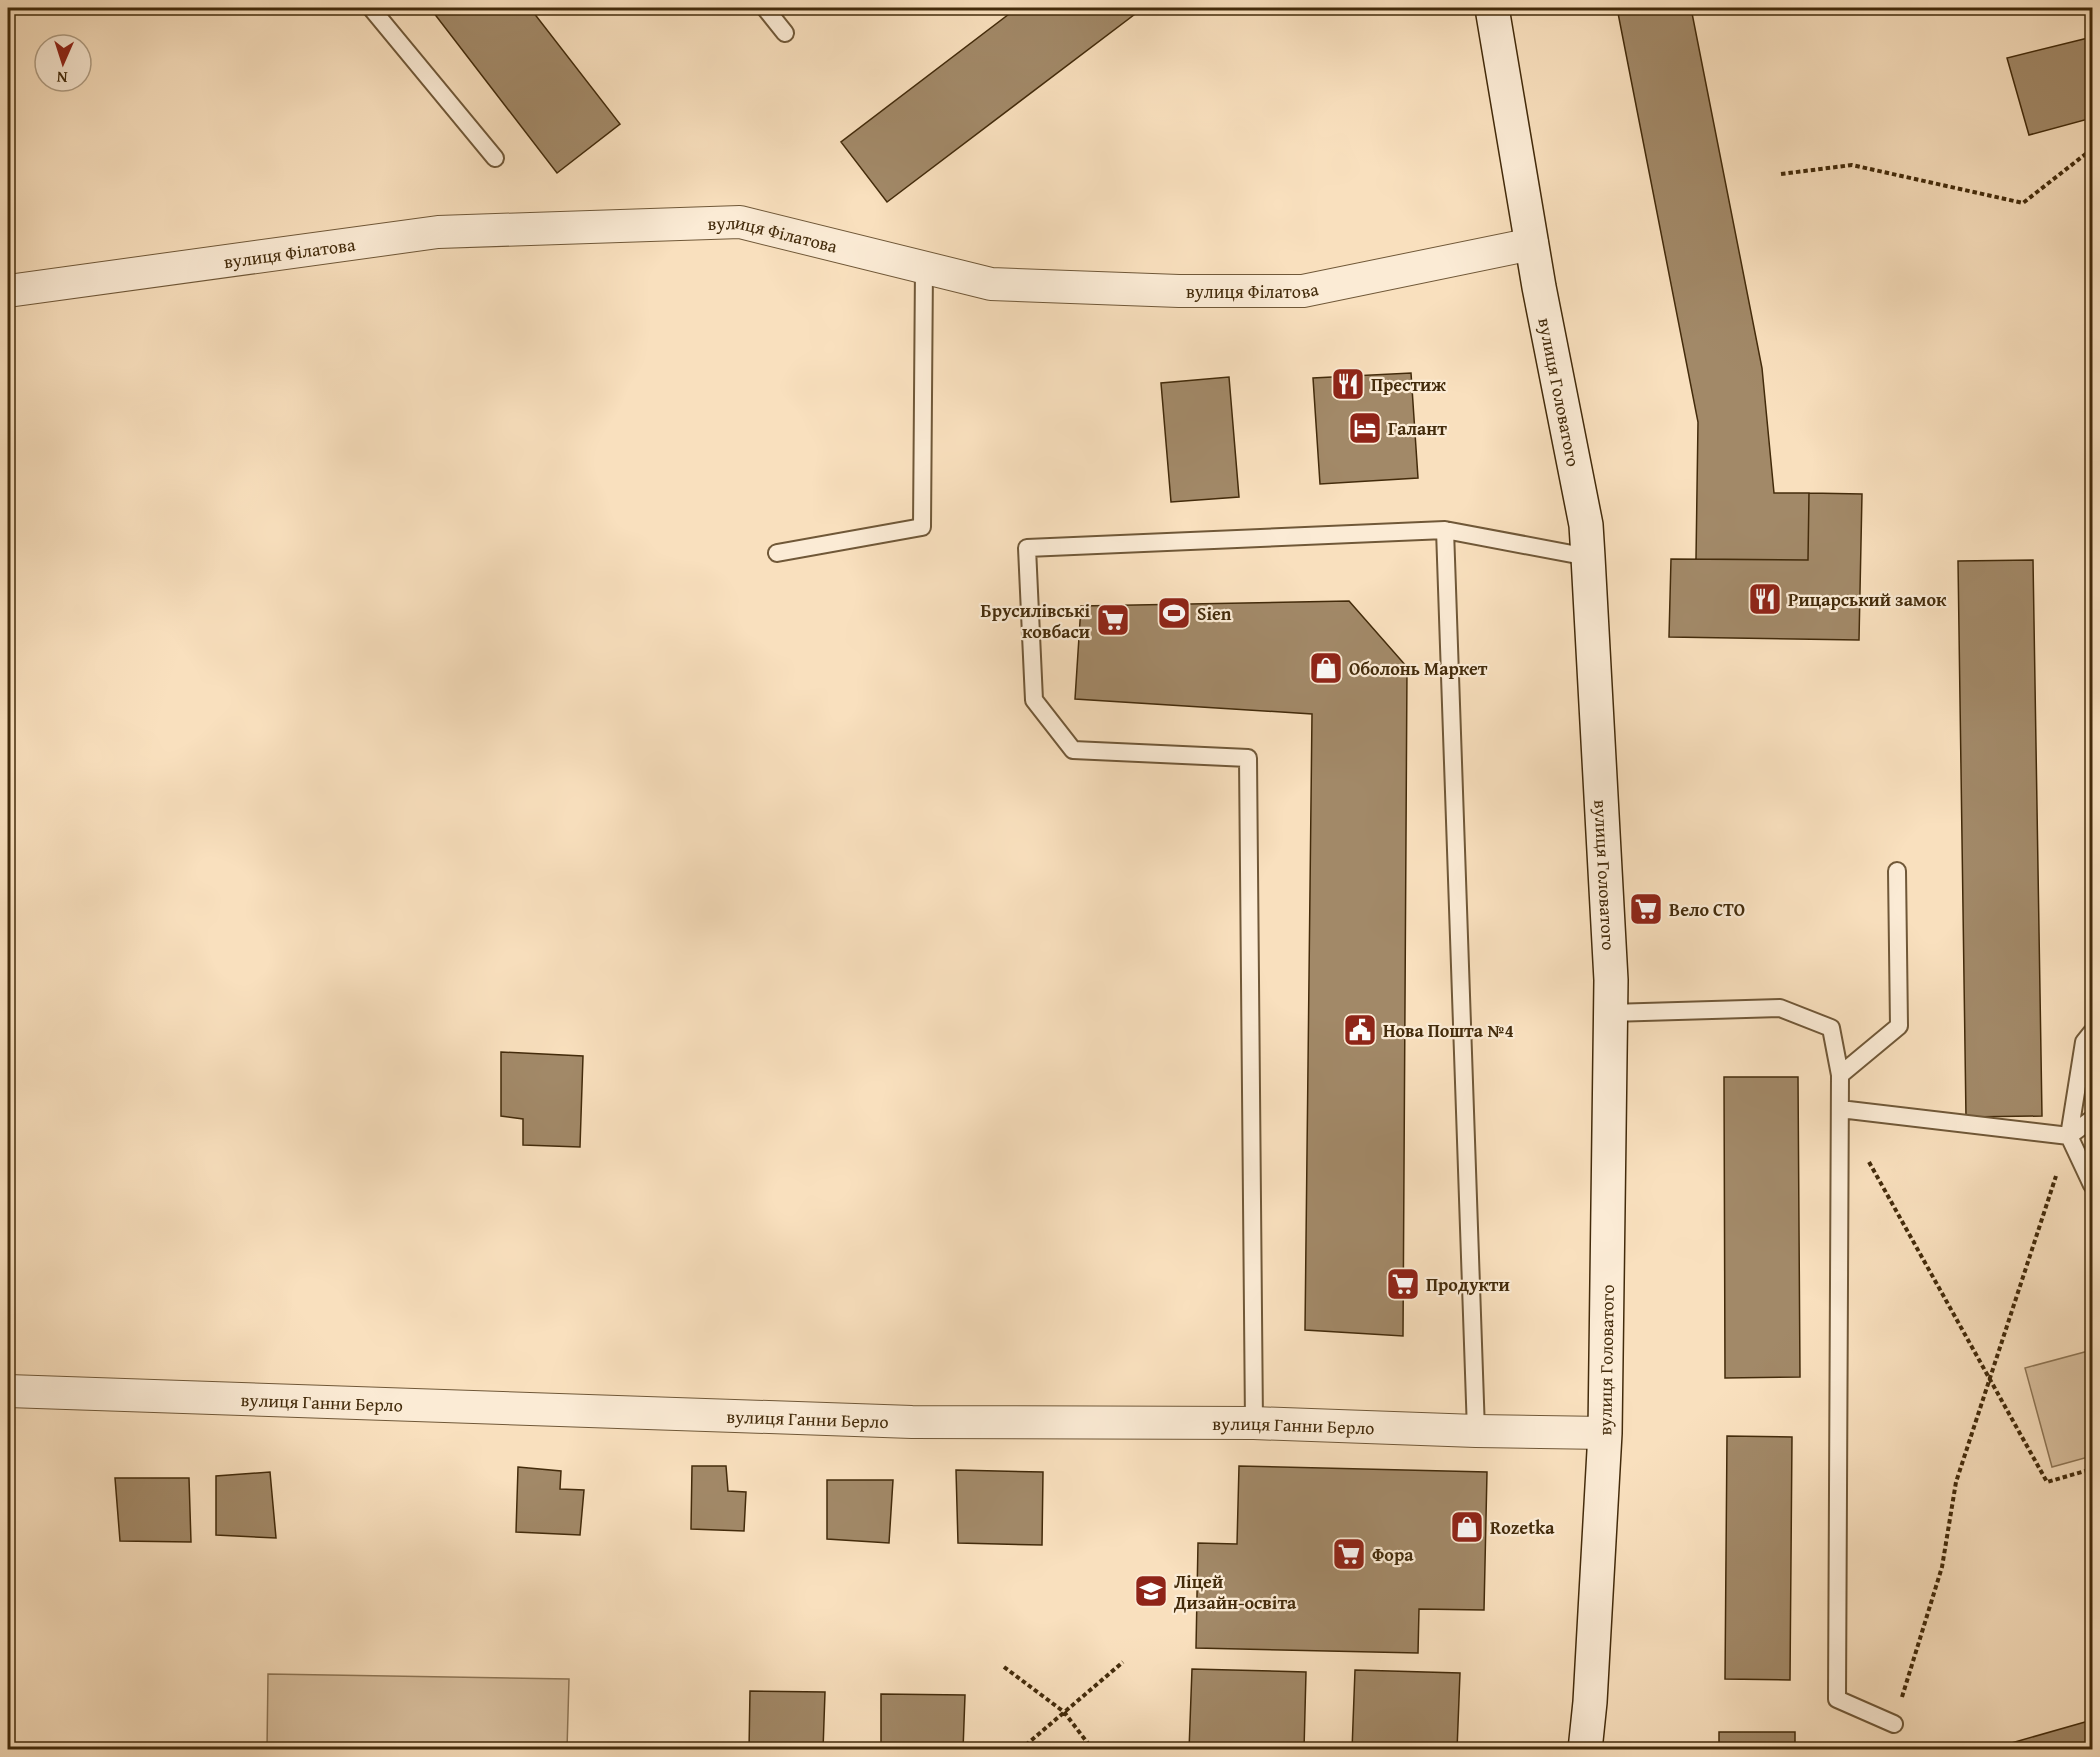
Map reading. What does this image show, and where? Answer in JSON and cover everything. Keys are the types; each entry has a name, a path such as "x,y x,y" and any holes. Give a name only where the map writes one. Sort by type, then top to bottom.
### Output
{"main road":[{"name":"вулиця Головатого","path":"1492,8 1532,244 1586,525 1588,557 1610,969 1610,1013 1605,1433 1590,1702 1585,1749"}],"street":[{"name":"вулиця Філатова","path":"8,291 438,232 740,222 992,284 1179,291 1303,291 1532,244"},
{"name":"вулиця Ганни Берло","path":"8,1390 901,1422 1254,1423 1605,1433"}],"lane":[{"path":"371,8 495,158"},
{"path":"765,8 785,33"},
{"path":"777,553 922,527 924,267"},
{"path":"1445,530 1476,1431"},
{"path":"1254,1423 1248,758 1072,750 1034,700 1027,548 1445,530 1588,557"},
{"path":"1840,1075 1899,1026 1897,871"},
{"path":"1610,1013 1780,1008 1831,1028 1840,1075 1837,1699 1894,1724"},
{"path":"2092,1032 2084,1042 2069,1136 2092,1185"},
{"path":"1840,1109 2069,1136 2092,1119"}],"path":[{"path":"1781,174 1852,165 2023,203 2092,149"},
{"path":"1894,1724 1942,1567 1956,1482 2069,1136"},
{"path":"1869,1161 2047,1482 2092,1469"},
{"path":"1020,1749 1123,1662"},
{"path":"1004,1667 1064,1712 1093,1749"}],"shaded area":[{"path":"2092,1350 2092,1456 2052,1467 2025,1368"},
{"path":"268,1674 569,1679 567,1749 267,1749"}],"building":[{"path":"430,8 530,8 620,124 557,173"},
{"path":"1017,8 1143,8 887,202 841,142"},
{"path":"1617,8 1691,8 1762,368 1774,493 1809,493 1808,560 1696,559 1698,422"},
{"path":"2092,37 2092,118 2029,135 2007,58"},
{"name":"Галант","path":"1411,373 1418,478 1320,484 1313,378"},
{"path":"1229,377 1239,497 1171,502 1161,383"},
{"name":"Рицарський замок","path":"1809,493 1862,494 1859,640 1669,637 1671,559 1808,560"},
{"path":"2033,560 2042,1116 1966,1117 1958,561"},
{"path":"1349,601 1407,667 1403,1336 1305,1330 1312,714 1075,699 1081,606"},
{"path":"501,1052 583,1056 580,1147 523,1145 523,1119 501,1116"},
{"path":"1724,1077 1798,1077 1800,1377 1725,1378"},
{"path":"1727,1436 1792,1437 1790,1680 1725,1679"},
{"path":"692,1466 726,1466 728,1491 746,1492 744,1531 691,1529"},
{"path":"1239,1466 1487,1472 1484,1610 1419,1609 1418,1653 1196,1648 1198,1543 1237,1544"},
{"path":"518,1467 561,1471 560,1489 584,1490 580,1535 516,1532"},
{"path":"956,1470 1043,1472 1042,1545 958,1543"},
{"path":"270,1472 276,1538 216,1535 216,1476"},
{"path":"115,1478 189,1478 191,1542 120,1541"},
{"path":"827,1480 893,1480 889,1543 827,1539"},
{"path":"1192,1669 1306,1672 1304,1750 1189,1750"},
{"path":"1355,1670 1460,1673 1457,1750 1352,1750"},
{"path":"750,1691 825,1692 823,1750 749,1750"},
{"path":"881,1694 965,1695 963,1750 881,1750"},
{"path":"2092,1720 2092,1750 1987,1750"},
{"path":"1719,1732 1795,1732 1795,1750 1719,1750"}],"place":[{"name":"Престиж","path":"1348,384"},
{"name":"Галант","path":"1365,428"},
{"name":"Рицарський замок","path":"1765,599"},
{"name":"Sien","path":"1174,613"},
{"name":"Брусилівські ковбаси","path":"1113,620"},
{"name":"Оболонь Маркет","path":"1326,668"},
{"name":"Вело СТО","path":"1646,909"},
{"name":"Нова Пошта №4","path":"1360,1030"},
{"name":"Продукти","path":"1403,1284"},
{"name":"Rozetka","path":"1467,1527"},
{"name":"Фора","path":"1349,1554"},
{"name":"Ліцей Дизайн-освіта","path":"1151,1591"}]}
